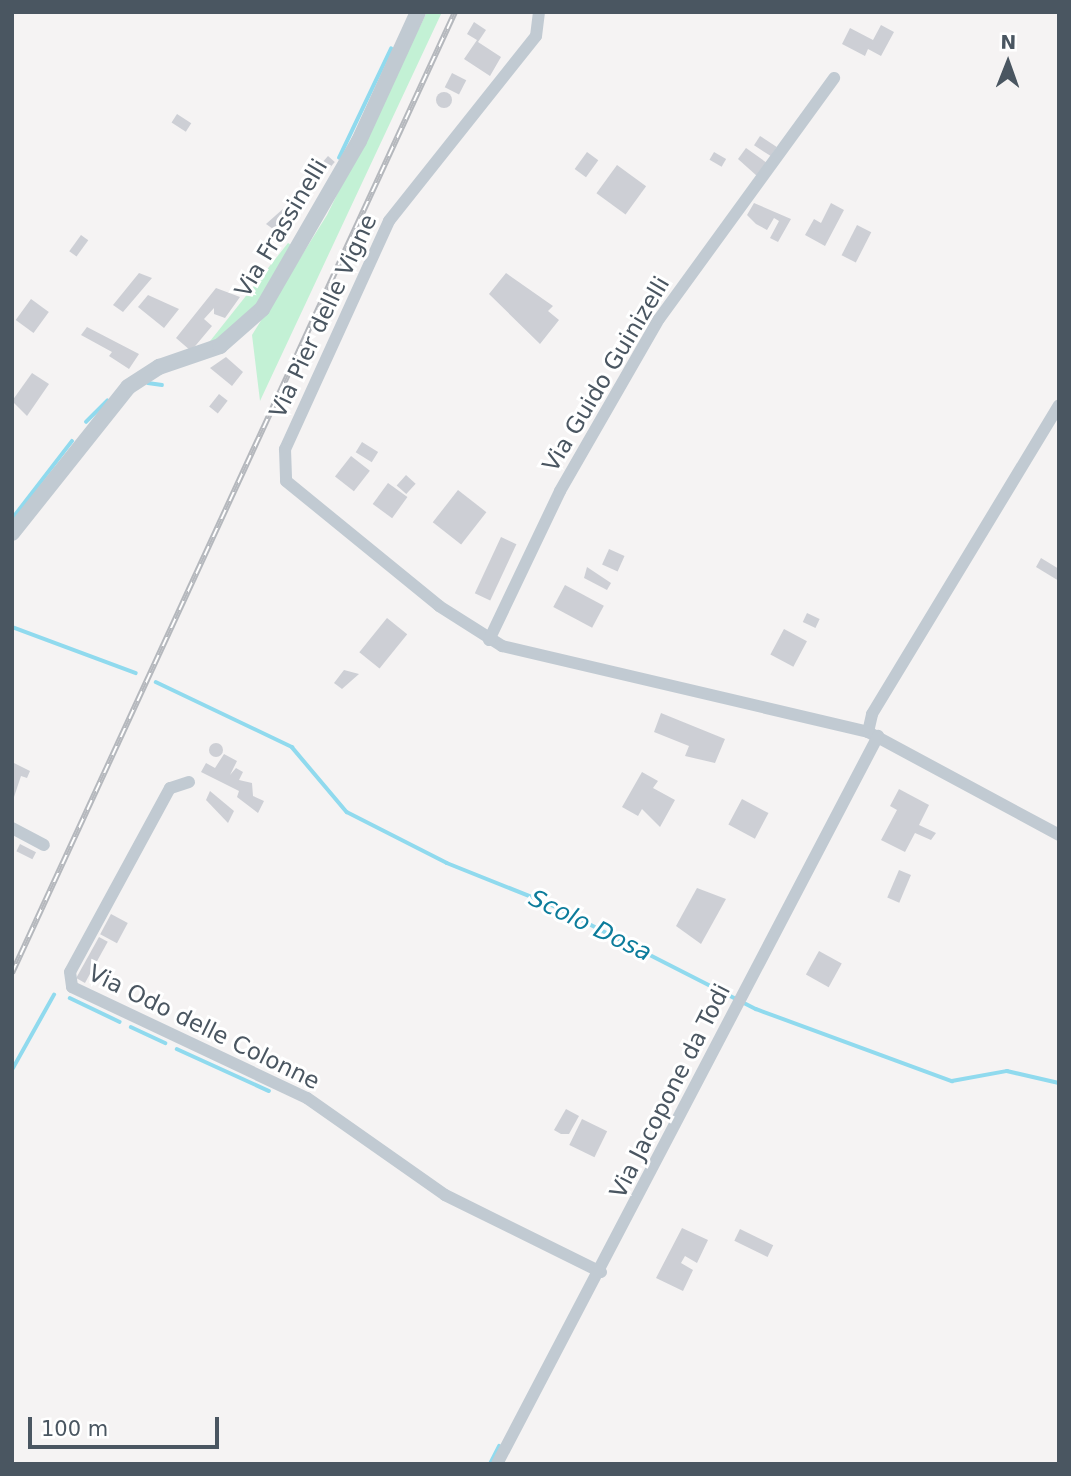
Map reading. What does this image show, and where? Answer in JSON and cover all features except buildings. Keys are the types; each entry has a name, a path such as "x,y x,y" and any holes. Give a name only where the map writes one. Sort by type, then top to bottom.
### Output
{"street":[{"name":"Via Frassinelli","path":"12,533 137,379 220,346 262,309 359,141 418,12"},
{"name":"Via Pier delle Vigne","path":"489,640 429,597 283,475 285,449 389,221 536,36 539,12"},
{"name":"Via Guido Guinizelli","path":"489,640 560,491 659,319 834,78"},
{"name":"Via Jacopone da Todi","path":"497,1464 601,1272 736,1009 873,734 872,714 1059,405"},
{"path":"489,640 515,650 873,734 1059,835"},
{"name":"Via Odo delle Colonne","path":"189,782 170,788 70,972 72,987 307,1098 445,1195 601,1272"},
{"path":"12,828 44,845"}],"green space":[{"path":"427,12 442,12 260,401 252,335 327,215"},
{"path":"288,243 295,247 250,320 203,350"}],"waterway":[{"path":"339,158 391,49"},
{"path":"148,383 162,385"},
{"path":"86,422 107,401"},
{"path":"12,519 72,441"},
{"name":"Scolo Dosa","path":"12,627 136,673"},
{"name":"Scolo Dosa","path":"156,682 292,747 347,812 447,863 552,905 756,1009 952,1081 1007,1071 1059,1083"},
{"path":"12,1070 54,995"},
{"path":"70,998 120,1022"},
{"path":"131,1027 166,1043"},
{"path":"177,1049 269,1091"},
{"path":"490,1464 499,1446"}],"railway":[{"path":"12,973 455,12"}]}
